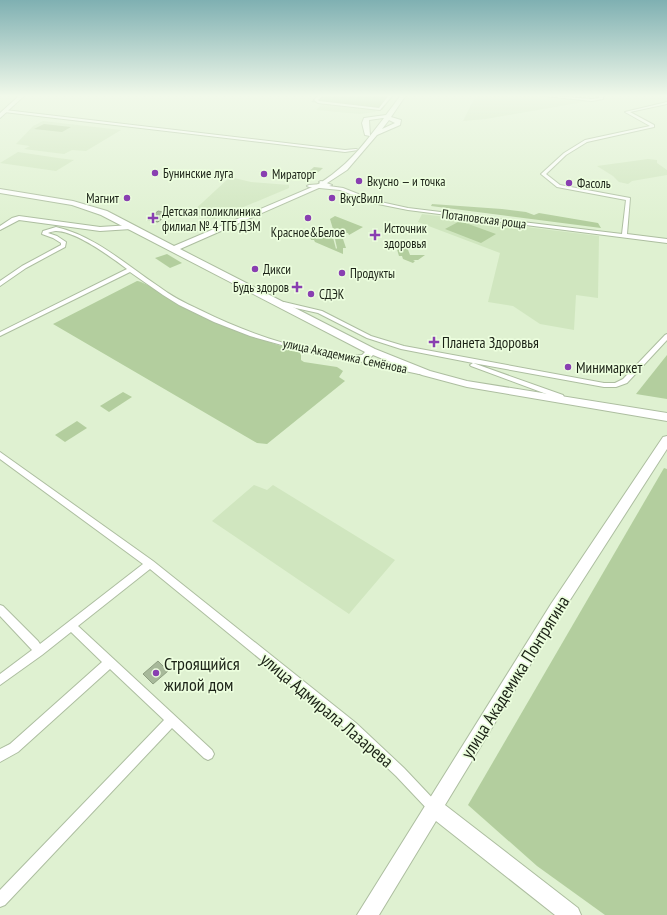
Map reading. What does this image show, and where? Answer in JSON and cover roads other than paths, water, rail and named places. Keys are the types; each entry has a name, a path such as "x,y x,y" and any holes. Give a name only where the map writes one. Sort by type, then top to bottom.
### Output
{"main road":[{"path":"323,182 335,172 367,138"},
{"path":"172,248 323,182 346,167 368,138"},
{"name":"улица Академика Семёнова","path":"0,190 80,204 104,213 371,351 426,373 467,384 667,417"},
{"path":"354,358 365,358 371,351"},
{"name":"улица Академика Понтрягина","path":"367,915 556,609 667,440"},
{"name":"улица Адмирала Лазарева","path":"434,808 571,915"}],"street":[{"path":"208,138 336,153 350,157"},
{"path":"232,138 345,151 356,150"},
{"path":"601,138 586,141 565,154 543,174 559,186 628,199 624,236"},
{"name":"Потаповская роща","path":"323,182 330,185 309,186 340,189 374,202 408,209 667,242"},
{"path":"0,228 14,219 19,218 100,230 131,227"},
{"name":"улица Академика Семёнова","path":"0,284 24,267 64,245 64,243 55,237 45,234 44,232 54,229 79,235 95,244 164,294 188,307 254,335 308,351 354,358 426,373"},
{"path":"0,334 129,270"},
{"path":"272,300 299,309 320,312 378,340 403,348 604,385 616,385 628,379 667,336"},
{"path":"451,357 550,394 584,403"},
{"path":"494,373 490,369 492,366 497,366"},
{"name":"улица Адмирала Лазарева","path":"0,455 150,564 352,727 400,772 434,808"},
{"path":"0,680 150,564"},
{"path":"0,610 34,644 38,652"},
{"path":"71,626 208,754"},
{"path":"0,756 14,748 110,662"},
{"path":"0,900 172,720"}],"place":[{"name":"Бунинские луга","path":"155,173"},
{"name":"Мираторг","path":"264,174"},
{"name":"Вкусно — и точка","path":"359,181"},
{"name":"Фасоль","path":"569,183"},
{"name":"Магнит","path":"127,198"},
{"name":"ВкусВилл","path":"332,198"},
{"name":"Детская поликлиника филиал № 4 ТГБ ДЗМ","path":"153,218"},
{"name":"Красное&Белое","path":"308,218"},
{"name":"Источник здоровья","path":"375,235"},
{"name":"Дикси","path":"255,269"},
{"name":"Продукты","path":"342,273"},
{"name":"Будь здоров","path":"297,287"},
{"name":"СДЭК","path":"311,294"},
{"name":"Планета Здоровья","path":"434,342"},
{"name":"Минимаркет","path":"568,367"},
{"name":"Строящийся жилой дом","path":"156,673"}]}
